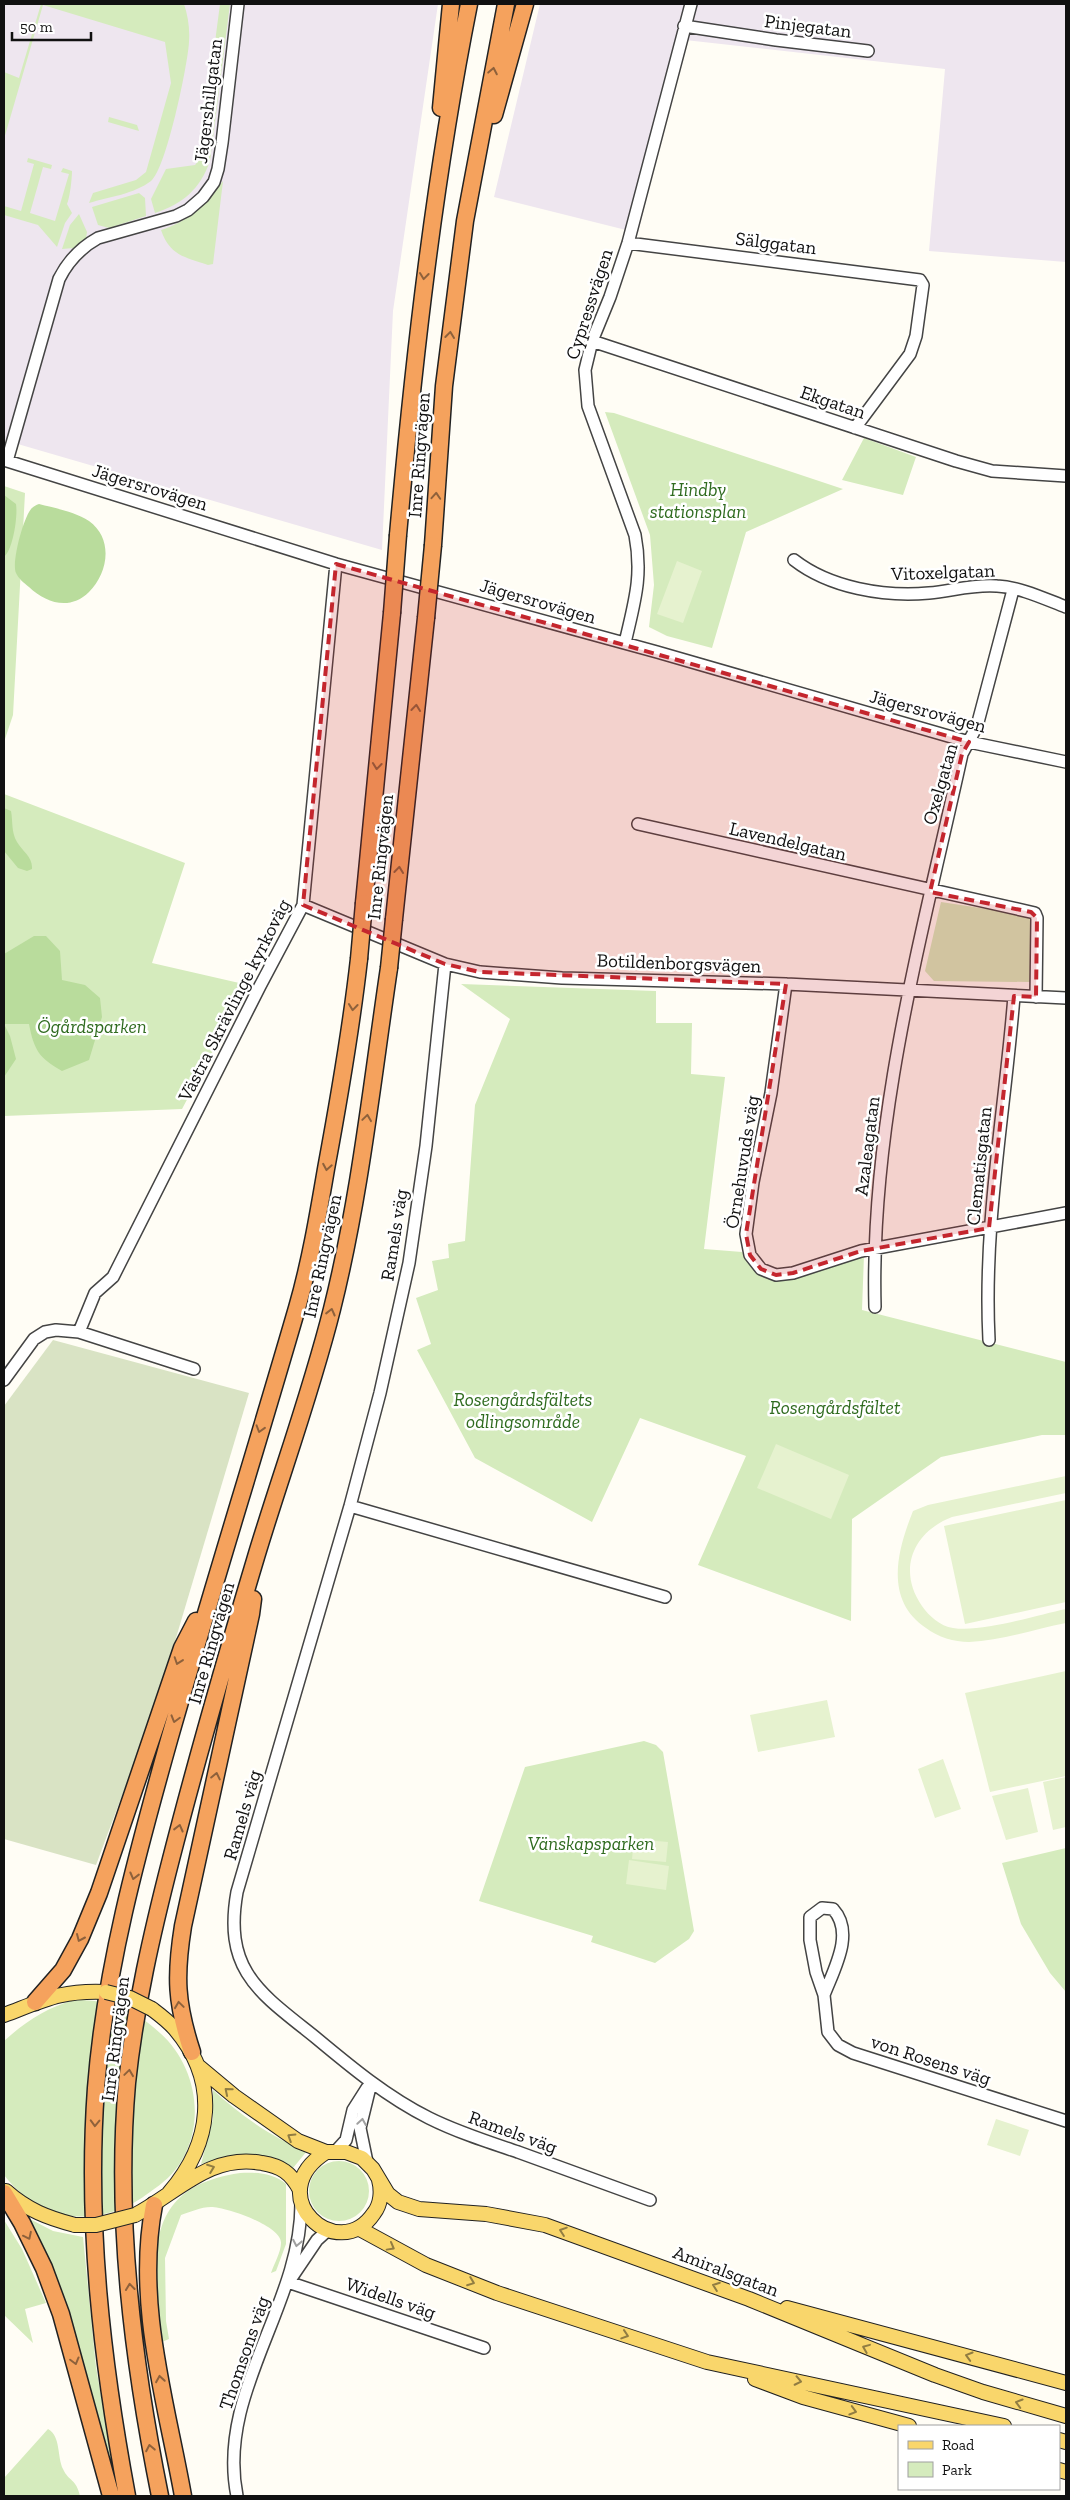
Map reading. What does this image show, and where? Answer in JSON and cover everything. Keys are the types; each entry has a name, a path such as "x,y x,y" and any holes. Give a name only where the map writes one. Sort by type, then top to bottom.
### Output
{"highway":[{"path":"427,249 452,4"},
{"name":"Inre Ringvägen","path":"127,2496 108,2378 96,2280 94,2171 96,2087 106,2013 120,1931 149,1811 213,1585 298,1305 317,1221 349,1046 392,613 412,380 427,249 469,4"},
{"name":"Inre Ringvägen","path":"160,2496 140,2384 129,2278 123,2171 127,2083 148,1952 182,1816 257,1556 319,1359 352,1224 389,968 433,545 444,386 465,221 506,4"},
{"path":"465,221 525,4"},
{"path":"195,2059 181,2018 177,1994 177,1962 192,1882 251,1614 257,1556"},
{"path":"30,2004 63,1970 80,1939 99,1893 182,1648 213,1585"},
{"path":"4,2194 22,2223 44,2268 61,2314 111,2496"},
{"path":"154,2205 146,2255 152,2324 160,2381 183,2496"}],"main road":[{"path":"4,2015 30,2004 78,1991 106,1992 130,1998 152,2009 174,2028 195,2059 234,2096 279,2129 298,2141 331,2151 353,2153 368,2162"},
{"path":"4,2026 30,2004"},
{"path":"169,2193 184,2175 196,2155 203,2134 206,2111 204,2088 195,2059"},
{"path":"300,2196 303,2175 310,2165 331,2151"},
{"path":"4,2189 19,2203 46,2218 75,2225 102,2224 135,2216 154,2205 200,2172 224,2163 245,2160 279,2167 293,2178 306,2213 314,2223 328,2230 343,2232 358,2228 426,2264 498,2293 708,2362 803,2397 905,2425"},
{"name":"Amiralsgatan","path":"368,2162 388,2194 398,2202 410,2206 486,2214 545,2225 750,2299 935,2375 983,2392 1066,2416"},
{"name":"Amiralsgatan","path":"358,2228 371,2218 379,2203 380,2185 377,2175"},
{"path":"750,2299 832,2318 1066,2383"},
{"path":"708,2362 999,2425"}],"street":[{"name":"Jägershillgatan","path":"5,460 56,289 70,260 98,238 176,216 188,210 203,197 214,182 222,143 238,4"},
{"name":"Cypressvägen","path":"625,643 639,582 638,555 635,535 588,406 585,370 592,341 610,297 628,243 691,4"},
{"name":"Pinjegatan","path":"684,26 868,51"},
{"name":"Sälggatan","path":"628,243 920,280 923,285 916,336 910,354 855,428"},
{"name":"Ekgatan","path":"592,341 992,471 1066,476"},
{"name":"Jägersrovägen","path":"5,460 336,564 625,643 969,742 1066,762"},
{"name":"Vitoxelgatan","path":"794,560 808,570 854,588 893,594 929,593 978,585 1000,586 1066,607"},
{"name":"Västra Skrävlinge kyrkoväg","path":"79,1332 95,1293 113,1277 303,905 336,564"},
{"name":"Oxelgatan","path":"910,990 930,892 962,754 977,726 1013,590"},
{"name":"Lavendelgatan","path":"638,824 930,892 1035,914 1037,918 1036,998"},
{"name":"Botildenborgsvägen","path":"303,905 445,964 480,972 562,978 786,984 1066,998"},
{"name":"Ramels väg","path":"445,964 426,1146 410,1254 380,1393 350,1506 237,1892 233,1916 237,1952 244,1969 255,1986 273,2005 372,2083 411,2108 448,2126 650,2200"},
{"name":"Örnehuvuds väg","path":"786,984 771,1093 753,1182 746,1234 747,1247 754,1262 761,1269 776,1275 793,1273 861,1251 1066,1213"},
{"name":"Azaleagatan","path":"875,1307 874,1249 885,1128 910,990"},
{"name":"Clematisgatan","path":"989,1340 986,1295 989,1228 1014,996"},
{"path":"4,1380 34,1339 45,1332 71,1330 194,1369"},
{"path":"350,1506 665,1597"},
{"name":"von Rosens väg","path":"824,1994 838,1958 844,1933 840,1917 833,1909 822,1908 810,1917 808,1927 816,1972 824,1994 828,2032 838,2045 853,2053 1066,2121"},
{"path":"331,2151 348,2134 353,2110 372,2083"},
{"path":"368,2162 360,2128 372,2083"},
{"name":"Thomsons väg","path":"236,2491 234,2462 238,2423 256,2363 288,2282 299,2232 300,2196"},
{"name":"Thomsons väg","path":"288,2282 317,2240 328,2230"},
{"name":"Widells väg","path":"288,2282 484,2348"}],"highlighted area":[{"path":"336,564 969,742 962,754 930,892 1031,912 1037,918 1036,997 1014,996 989,1228 861,1251 793,1273 776,1275 761,1269 750,1255 746,1234 786,984 480,972 445,964 303,905"}],"shaded area":[{"path":"4,4 438,4 393,311 382,550 4,440"},
{"path":"540,4 1066,4 1066,262 929,251 945,69 685,40 638,233 494,197"}],"green space":[{"path":"41,4 184,4 188,23 188,54 175,116 157,173 151,181 137,189 89,203 93,193 136,180 146,172 171,83 165,42 43,5 4,139 4,72 19,78"},
{"path":"220,4 230,4 210,161 201,180 189,194 174,205 155,213 151,199 166,169 195,165 199,160 212,74 209,72 209,67 212,65"},
{"path":"109,117 137,125 139,131 108,122"},
{"path":"28,158 52,165 51,169 43,167 30,213 55,221 69,174 61,172 63,168 72,171 67,204 72,213 65,223 57,247 38,225 4,215 4,206 21,211 34,164 27,162"},
{"path":"223,181 213,264 208,265 179,254 169,245 161,230 189,217 210,197"},
{"path":"139,193 145,198 146,216 109,228 98,225 92,207"},
{"path":"79,214 87,232 86,238 74,248 62,249 70,225"},
{"name":"Hindby stationsplan","path":"605,412 614,413 843,489 746,532 712,648 667,636 649,627 654,585 650,535"},
{"path":"864,438 916,457 903,495 842,480"},
{"path":"4,486 25,493 13,715 4,742"},
{"path":"4,495 16,504 16,509 12,540 4,557"},
{"path":"39,504 78,515 97,528 102,537 106,556 104,566 95,584 82,598 66,603 50,601 36,593 16,573 15,560 25,520 33,507"},
{"path":"677,561 702,571 683,623 657,614"},
{"name":"Ögårdsparken","path":"4,794 185,863 152,963 248,985 182,1109 4,1116"},
{"path":"4,808 11,811 15,838 31,861 32,869 27,871 18,868 4,851"},
{"path":"941,902 1027,915 1033,921 1030,982 934,981 925,971"},
{"path":"34,936 46,936 60,951 62,980 85,985 100,998 102,1017 89,1060 62,1071 48,1062 39,1052 33,1040 29,1024 4,1024 4,954"},
{"name":"Rosengårdsfältet","path":"461,984 656,991 656,1023 692,1023 691,1074 725,1077 704,1249 742,1252 760,1275 778,1280 802,1276 864,1255 862,1310 1066,1362 1066,1435 1042,1435 941,1457 852,1519 851,1621 698,1565 746,1456 640,1418 592,1522 475,1458 417,1350 431,1344 416,1298 438,1290 432,1261 449,1258 448,1244 465,1241 475,1105 510,1019"},
{"path":"4,1024 10,1036 16,1059 4,1077"},
{"path":"53,1340 249,1393 156,1705 96,1865 4,1839 4,1406"},
{"path":"776,1444 849,1475 831,1519 757,1488"},
{"path":"1066,1476 1066,1493 952,1517 938,1524 927,1532 919,1542 910,1566 911,1579 922,1606 935,1620 948,1627 965,1629 993,1626 1066,1609 1066,1623 993,1639 963,1642 936,1634 913,1617 904,1604 899,1589 898,1574 902,1542 913,1511 928,1505"},
{"path":"1066,1500 1066,1602 965,1624 944,1526"},
{"path":"1066,1671 1066,1776 990,1792 965,1693"},
{"path":"827,1700 835,1737 758,1752 750,1715"},
{"name":"Vänskapsparken","path":"644,1741 656,1745 663,1752 694,1931 689,1939 655,1963 591,1942 593,1936 479,1901 525,1767"},
{"path":"943,1759 961,1809 935,1818 918,1769"},
{"path":"1066,1777 1066,1827 1053,1830 1043,1782"},
{"path":"1028,1788 1038,1832 1006,1840 992,1796"},
{"path":"634,1839 668,1842 666,1862 632,1859"},
{"path":"1066,1848 1066,1992 1050,1973 1021,1924 1002,1863"},
{"path":"629,1860 669,1866 666,1890 626,1884"},
{"path":"75,2000 88,2000 121,2007 141,2017 160,2033 182,2060 189,2076 195,2110 194,2127 189,2144 182,2160 172,2174 155,2189 132,2204 112,2212 93,2216 73,2216 54,2212 36,2204 19,2192 4,2175 4,2041 37,2016"},
{"path":"213,2090 257,2125 281,2140 307,2151 293,2168 271,2161 247,2158 224,2159 201,2164 213,2119"},
{"path":"996,2119 1029,2130 1020,2156 987,2145"},
{"path":"333,2161 345,2161 356,2166 364,2174 369,2185 367,2203 356,2216 345,2221 333,2221 322,2216 314,2208 309,2197 309,2185 314,2174 322,2166"},
{"path":"240,2173 270,2175 286,2184 286,2244 276,2271 271,2273 279,2254 281,2243 273,2230 263,2224 228,2210 211,2207 181,2215 165,2258 166,2321 169,2339 162,2342 156,2258 160,2234 168,2212 183,2195 207,2181"},
{"path":"26,2217 53,2231 83,2237 96,2367 118,2496"},
{"path":"4,2220 22,2249 46,2303 25,2309 33,2343 4,2315"},
{"path":"48,2429 52,2432 57,2442 63,2469 76,2486 80,2496 4,2496 4,2478"}],"park label":[{"name":"Rosengårdsfältets odlingsområde","path":"523,1410"}]}
